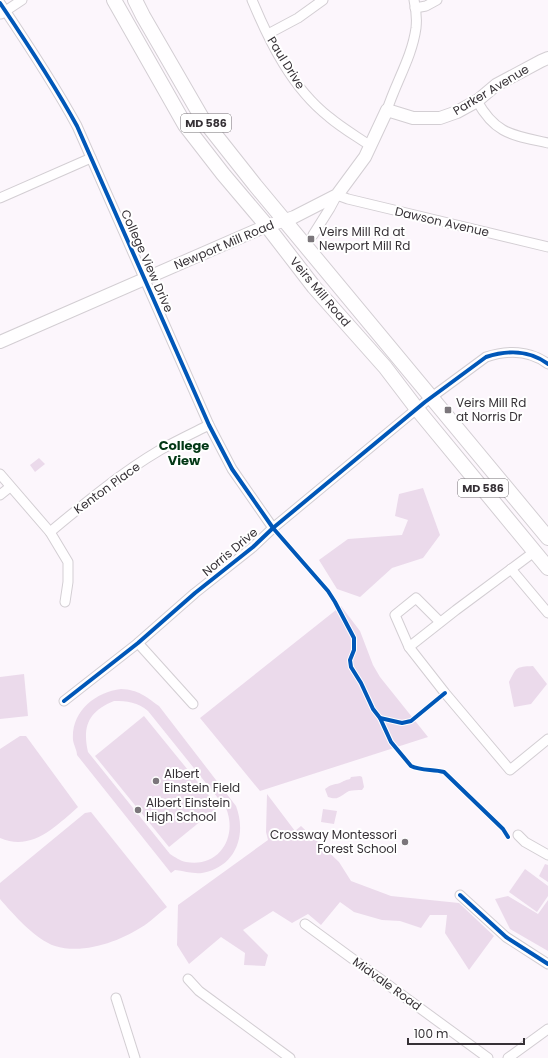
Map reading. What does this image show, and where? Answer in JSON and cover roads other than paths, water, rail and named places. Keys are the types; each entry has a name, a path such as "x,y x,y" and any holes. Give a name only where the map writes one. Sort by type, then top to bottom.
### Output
{"main road":[{"name":"Veirs Mill Road","path":"114,0 185,125 223,174 267,226 314,287 384,367 424,403 548,538"},
{"name":"Veirs Mill Road","path":"135,0 202,118 284,220 424,403 534,552 548,568"}],"street":[{"path":"3,13 22,0"},
{"name":"Paul Drive","path":"252,0 283,63 308,97 328,117 369,145"},
{"path":"268,34 298,18 323,0"},
{"path":"415,4 426,6 437,0"},
{"name":"College View Drive","path":"0,3 3,13 14,22 77,126 209,425 232,469 273,528"},
{"name":"Newport Mill Road","path":"313,236 337,195 364,157 383,120 393,91 411,51 416,27 415,4"},
{"name":"Parker Avenue","path":"387,110 413,118 440,118 457,112 477,100 496,85 548,58"},
{"path":"477,100 483,112 491,122 509,134 548,143"},
{"path":"0,198 91,158"},
{"name":"Newport Mill Road","path":"0,342 284,220 337,195"},
{"name":"Dawson Avenue","path":"337,195 348,200 548,247"},
{"name":"Norris Drive","path":"64,701 138,643 195,593 253,547 273,528 424,403 486,357 497,353 511,352 530,354 548,364"},
{"name":"Kenton Place","path":"50,532 102,489 128,471 161,450 209,425"},
{"path":"0,474 50,532 68,562 68,582 65,602"},
{"path":"0,495 10,487"},
{"path":"409,647 534,552"},
{"path":"511,569 548,613"},
{"path":"440,622 416,598 395,615 409,647 510,770 548,739"},
{"path":"138,643 193,704"},
{"path":"518,835 525,842 548,855"},
{"path":"460,895 506,937 548,964"},
{"name":"Midvale Road","path":"305,924 488,1058"},
{"path":"188,979 199,991 290,1058"},
{"path":"116,998 135,1058"},
{"path":"508,1058 548,1029"}],"place":[{"name":"Veirs Mill Rd at Newport Mill Rd","path":"311,239"},
{"name":"Veirs Mill Rd at Norris Dr","path":"448,410"},
{"name":"Albert Einstein Field","path":"156,781"},
{"name":"Albert Einstein High School","path":"138,810"},
{"name":"Crossway Montessori Forest School","path":"405,842"}],"district":[{"name":"College View","path":"184,452"}]}
